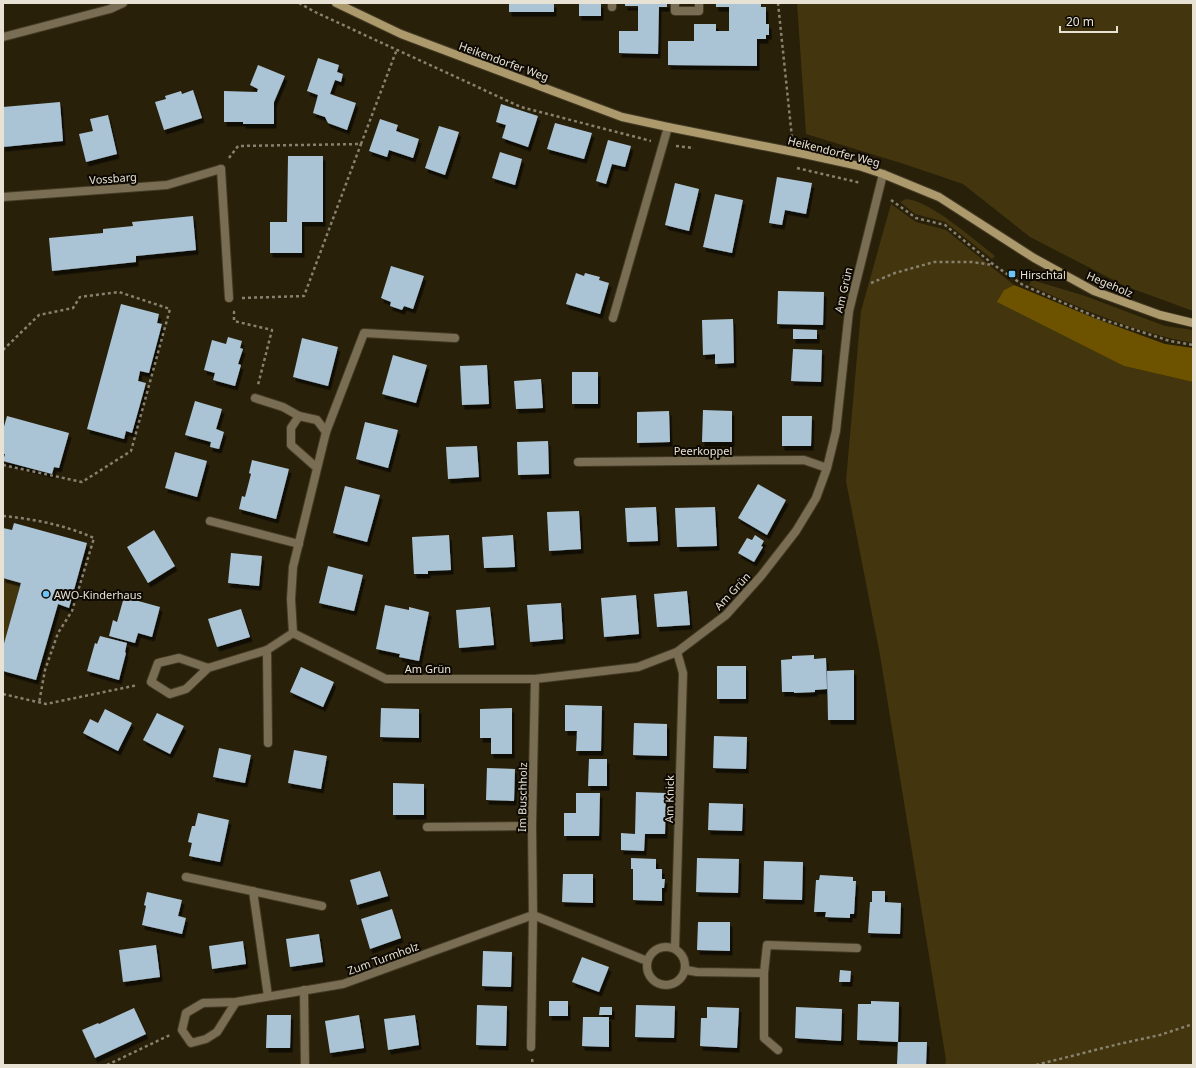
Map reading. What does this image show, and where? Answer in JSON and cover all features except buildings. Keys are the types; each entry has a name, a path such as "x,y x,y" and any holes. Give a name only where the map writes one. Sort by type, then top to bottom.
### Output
{"street":[{"path":"3,37 110,9 123,3"},
{"name":"Heikendorfer Weg","path":"336,3 401,34 622,117 668,128 859,166 883,174 939,196 1024,252"},
{"path":"675,3 675,11 699,11 699,3"},
{"path":"612,318 668,128"},
{"path":"222,168 229,298"},
{"name":"Vossbarg","path":"3,197 167,185 222,168"},
{"name":"Am Grün","path":"293,633 386,679 535,679 638,667 677,652 726,615 761,576 796,531 816,498 827,468 836,431 849,311 883,174"},
{"name":"Hegeholz","path":"1024,252 1094,291 1160,315 1193,323"},
{"path":"208,668 179,658 158,663 150,682 170,694 186,689 208,668 267,650 293,633 291,599 293,567 326,432 364,333 455,338"},
{"path":"255,398 283,407 299,416 317,420 326,432"},
{"path":"299,416 291,428 291,445 317,468"},
{"name":"Peerkoppel","path":"578,462 804,460 827,468"},
{"path":"210,521 299,544"},
{"path":"267,650 268,743"},
{"name":"Am Knick","path":"675,948 683,673 677,652"},
{"name":"Im Buschholz","path":"531,1047 533,914 532,826 535,679"},
{"path":"427,827 532,826"},
{"path":"186,876 322,906"},
{"path":"253,891 268,996"},
{"path":"533,914 647,961"},
{"name":"Zum Turmholz","path":"182,1030 186,1013 203,1003 236,1002 343,984 533,914"},
{"path":"778,1050 764,1038 764,973 767,945 857,948"},
{"path":"667,946 675,948 682,953 686,961 686,970 682,978 675,983 666,985 658,984 651,978 647,970 647,961 651,953 658,948 667,946"},
{"path":"686,970 698,972 764,973"},
{"path":"304,990 305,1065"},
{"path":"182,1030 191,1043 206,1039 217,1032 236,1002"}],"path":[{"path":"299,3 317,13 521,107 664,144 699,148"},
{"path":"778,3 792,133"},
{"path":"229,298 304,296 401,34"},
{"path":"222,168 238,146 361,144"},
{"path":"793,168 865,184 878,191 916,218 945,225 994,265 1023,285 1098,318 1170,341 1193,345"},
{"path":"854,291 895,272 934,262 972,262 994,265"},
{"path":"3,350 39,315 73,308 80,297 119,292 170,309 131,451 82,482 3,465"},
{"path":"234,321 272,330 255,398"},
{"path":"3,516 33,519 83,533 94,538 72,611 58,633 45,670 39,703"},
{"path":"3,694 46,704 150,682"},
{"path":"1036,1065 1160,1035 1193,1024"},
{"path":"107,1065 182,1030"}],"shaded area":[{"path":"797,3 1193,3 1193,311 1125,286 1030,237 963,184 806,134"},
{"path":"906,199 916,201 939,213 995,256 992,259 945,222 915,214 900,202"},
{"path":"891,204 916,222 946,230 1014,285 1004,290 1124,366 1193,382 1193,1065 945,1065 946,1060 880,655 846,481 861,311"},
{"path":"1032,280 1085,296 1165,326 1193,330 1193,343 1150,333 1110,319 1029,285"},
{"path":"1014,285 1094,318 1165,344 1193,348 1193,382 1124,366 997,302 1004,290"},
{"path":"3,578 21,583 3,647"}],"place":[{"name":"Hirschtal","path":"1012,274"},
{"name":"AWO-Kinderhaus","path":"46,594"}]}
